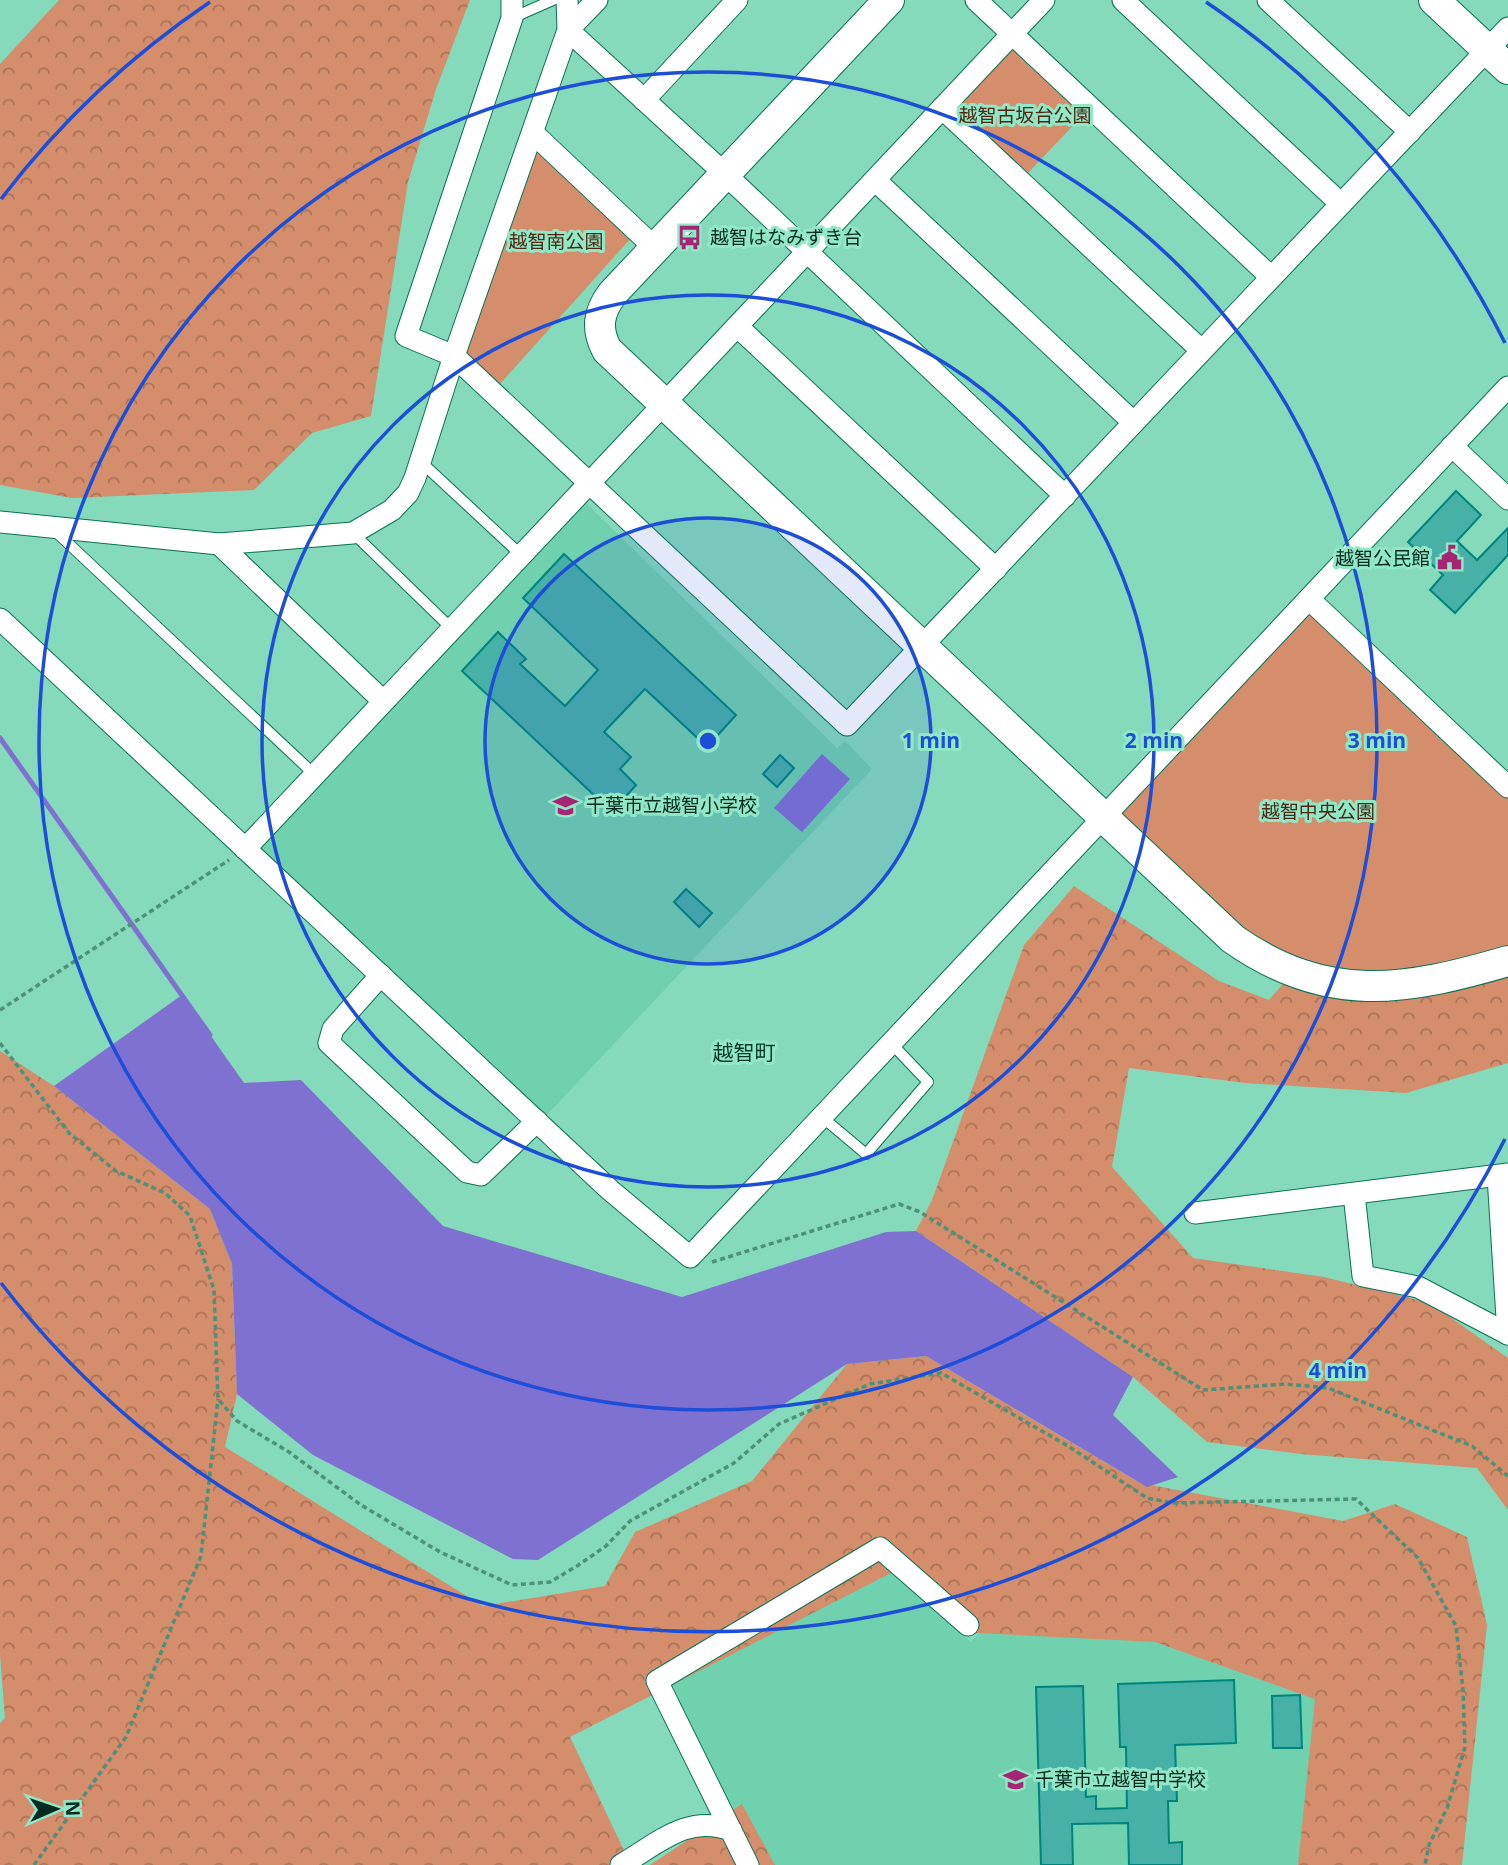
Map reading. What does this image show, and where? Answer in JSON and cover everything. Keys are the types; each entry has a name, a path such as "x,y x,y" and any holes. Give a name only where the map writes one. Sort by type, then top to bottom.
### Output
{"street":[{"path":"0,522 219,544 353,533 375,522 408,493 568,30 567,0"},
{"path":"568,30 597,0"},
{"path":"644,100 737,0"},
{"path":"889,0 612,294 603,307 599,321 600,337 607,350 1233,939 1277,966 1342,984 1380,988 1450,978 1508,961"},
{"path":"976,0 1271,277"},
{"path":"245,849 1044,0"},
{"path":"1123,0 1341,204"},
{"path":"1268,0 1410,132"},
{"path":"1434,0 1498,60"},
{"path":"512,9 405,336 454,356 847,725 1410,132 1498,60 1508,28"},
{"path":"568,30 725,174 1065,496"},
{"path":"942,108 1201,350"},
{"path":"533,133 655,248"},
{"path":"875,180 1133,422"},
{"path":"737,326 996,569"},
{"path":"0,619 610,1191 690,1257 1508,387"},
{"path":"1452,446 1508,499"},
{"path":"219,544 383,701"},
{"path":"1309,599 1508,787"},
{"path":"382,975 333,1029 329,1043 467,1172 481,1175 537,1121"},
{"path":"1195,1213 1503,1175 1508,1334 1418,1287 1363,1276 1354,1194"},
{"path":"748,1865 657,1681 880,1548 968,1625"},
{"path":"621,1865 690,1825 713,1823 731,1830"}],"lane":[{"path":"512,9 553,0"},
{"path":"420,461 520,554"},
{"path":"52,527 314,775"},
{"path":"353,533 451,628"},
{"path":"822,1116 866,1154 928,1082 891,1043"}],"path":[{"path":"0,1010 245,849"},
{"path":"0,1043 69,1133 116,1171 165,1193 190,1216 214,1290 218,1399 201,1556 126,1737 34,1865"},
{"path":"690,1257 715,1262 898,1204 920,1212 1203,1390 1285,1384 1328,1388 1472,1446 1508,1476"},
{"path":"218,1399 237,1421 289,1452 361,1505 440,1552 512,1585 550,1582 577,1566 606,1546 630,1521 734,1463 779,1424 870,1384 942,1373 1068,1446 1147,1498 1173,1503 1356,1499 1418,1558 1456,1626 1463,1690 1465,1747 1447,1808 1429,1845 1425,1865"}],"shaded area":[{"name":"千葉市立越智小学校","path":"584,501 837,748 845,741 872,769 544,1118 260,851 259,841"},
{"path":"822,754 850,779 802,832 774,808"},
{"path":"182,995 244,1083 301,1080 443,1226 682,1297 886,1232 916,1231 1133,1377 1113,1415 1178,1477 1147,1487 926,1356 847,1364 538,1560 513,1559 313,1455 237,1394 232,1264 210,1209 54,1086"},
{"name":"千葉市立越智中学校","path":"880,1563 971,1642 1034,1569 1323,1685 1303,1865 764,1865 671,1693 673,1685 872,1564"}],"green space":[{"path":"59,0 470,0 436,89 408,182 371,416 312,433 254,490 72,498 0,485 0,64"},
{"name":"越智古坂台公園","path":"1009,42 1085,113 1026,175 953,104"},
{"name":"越智南公園","path":"530,153 542,153 632,237 498,386 467,357 464,346"},
{"name":"越智中央公園","path":"1313,609 1508,796 1508,949 1425,974 1344,974 1284,955 1236,929 1114,815"},
{"path":"1074,886 1219,981 1269,1000 1319,942 1508,907 1508,1063 1406,1093 1245,1083 1129,1068 1112,1167 1193,1258 1324,1277 1430,1303 1508,1358 1508,1510 1477,1468 1301,1454 1207,1442 1133,1377 916,1231 932,1200 1024,945"},
{"path":"0,1051 54,1086 210,1209 232,1264 237,1394 225,1447 483,1606 605,1586 635,1532 752,1481 847,1364 926,1356 1140,1483 1343,1521 1395,1504 1467,1537 1487,1625 1462,1865 1298,1865 1315,1699 1155,1642 959,1632 895,1571 570,1737 631,1865 0,1865 0,1723 5,1718 0,1655"},
{"path":"742,1804 775,1865 650,1865"}],"building":[{"name":"越智公民館","path":"1456,491 1481,515 1457,541 1477,560 1508,528 1508,555 1455,613 1430,590 1443,575 1408,542"},
{"path":"564,554 736,715 707,747 645,689 604,732 631,757 620,769 636,785 612,812 462,671 498,632 526,659 520,664 565,706 598,670 523,598"},
{"path":"780,755 794,768 777,787 763,774"},
{"path":"686,889 712,913 699,927 674,902"},
{"path":"1234,1680 1236,1743 1175,1745 1177,1801 1168,1801 1169,1843 1182,1842 1182,1865 1129,1865 1128,1823 1072,1824 1073,1865 1041,1865 1036,1687 1083,1686 1086,1797 1096,1796 1096,1809 1127,1808 1126,1747 1120,1747 1118,1684"},
{"path":"1300,1695 1302,1748 1273,1748 1272,1696"}],"waterway":[{"path":"0,738 210,1035 205,1040"}],"place":[{"name":"越智はなみずき台","path":"690,237"},
{"name":"越智公民館","path":"1450,558"},
{"name":"千葉市立越智小学校","path":"566,805"},
{"name":"千葉市立越智中学校","path":"1015,1779"}],"district":[{"name":"越智町","path":"744,1052"}]}
